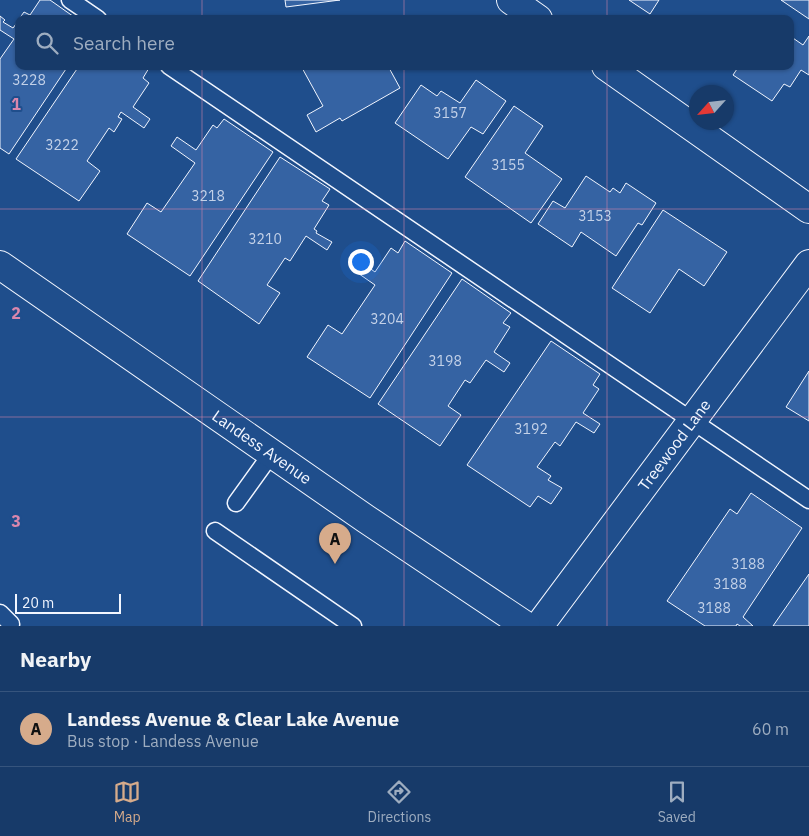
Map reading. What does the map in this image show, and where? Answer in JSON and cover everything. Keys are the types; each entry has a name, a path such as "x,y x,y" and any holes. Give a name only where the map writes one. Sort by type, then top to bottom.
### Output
{"street":[{"path":"511,0 532,15"},
{"path":"612,70 809,209"},
{"name":"Treewood Lane","path":"539,626 809,264"},
{"name":"Landess Avenue","path":"0,265 406,547 526,626"}],"lane":[{"path":"70,0 92,15"},
{"path":"174,70 809,500"},
{"path":"236,503 272,454"},
{"path":"215,532 352,626"}],"building":[{"path":"40,0 50,0 71,15 30,15"},
{"path":"285,0 340,0 286,7"},
{"path":"629,0 659,0 650,14"},
{"path":"781,0 809,0 809,19"},
{"path":"0,16 5,20 3,22 13,28 15,25 15,70 65,70 9,154 0,148 0,59 14,39 0,30"},
{"path":"809,36 809,75 801,70 790,87 784,84 772,101 733,75 736,70 794,70 794,39 803,45"},
{"path":"76,70 148,70 143,78 149,83 133,107 150,119 144,128 121,112 118,117 122,119 114,132 109,128 87,161 100,171 79,201 16,159"},
{"path":"303,70 390,70 400,88 342,121 340,118 316,132 307,115 323,106"},
{"path":"476,80 506,101 483,134 471,127 448,159 395,123 421,85 437,96 441,91 460,103"},
{"path":"514,106 543,126 525,153 562,179 531,223 465,177"},
{"path":"224,119 273,152 190,276 127,234 147,203 161,212 195,163 171,146 177,137 196,150 213,125 217,128"},
{"path":"280,157 330,189 322,201 329,205 314,229 317,231 316,233 332,242 327,250 306,236 290,261 285,258 267,285 280,293 259,324 198,281"},
{"path":"586,176 610,192 613,188 620,193 626,183 656,203 642,225 638,223 616,256 581,232 572,247 538,224 553,201 565,208"},
{"path":"663,210 727,252 704,286 679,269 650,313 612,288"},
{"path":"405,241 452,273 370,398 307,357 328,325 342,334 375,285 352,269 358,260 375,272 391,248 398,253"},
{"path":"462,279 511,313 503,323 510,327 494,352 510,363 504,372 486,360 470,383 465,380 448,406 461,415 440,446 378,404"},
{"path":"551,341 600,374 593,385 599,389 583,413 600,424 594,433 576,422 560,446 555,442 537,467 551,476 548,480 562,488 551,504 538,496 530,507 467,465"},
{"path":"809,371 809,421 786,407"},
{"path":"751,493 802,528 743,617 753,626 740,626 737,624 736,626 705,626 667,601 730,509 737,514"},
{"path":"809,574 809,626 773,626"}],"place":[{"name":"Landess Avenue & Clear Lake Avenue","path":"335,564"}]}
